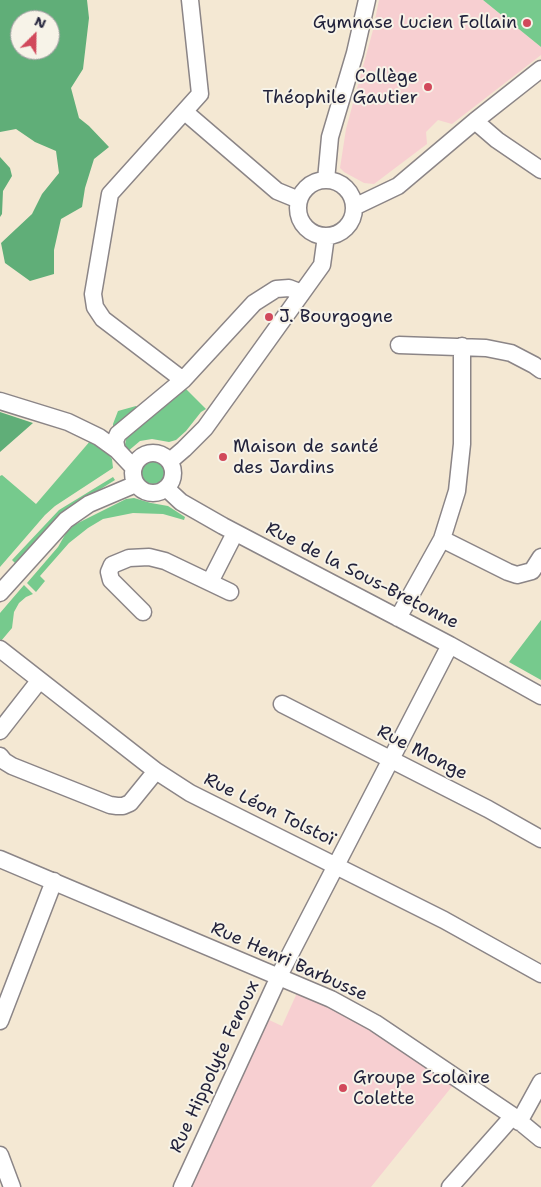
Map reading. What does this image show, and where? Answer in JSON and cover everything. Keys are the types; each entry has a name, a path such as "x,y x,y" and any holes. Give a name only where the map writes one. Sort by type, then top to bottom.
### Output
{"street":[{"path":"183,380 103,319 95,307 93,294 110,194 200,94 190,0"},
{"path":"326,180 330,137 355,53 367,0"},
{"path":"354,207 398,186 475,121 540,72"},
{"path":"185,112 277,192 299,200"},
{"path":"475,121 497,140 541,170"},
{"path":"326,180 342,185 352,198 354,207 353,216 343,231 335,235 326,236 317,235 310,231 304,225 298,209 299,200 303,192 309,186 326,180"},
{"path":"170,461 205,428 322,265 326,236"},
{"path":"117,450 115,442 118,434 183,380 254,303 276,289 289,288 302,293"},
{"path":"400,345 486,348 511,354 541,370"},
{"path":"398,618 442,538 457,491 462,444 462,346"},
{"path":"0,401 68,422 99,437 117,450 133,467"},
{"path":"153,452 164,456 170,461 174,474 170,484 156,493 144,492 133,479 133,467 140,456 153,452"},
{"path":"0,593 66,520 89,504 136,484"},
{"name":"Rue de la Sous-Bretonne","path":"166,488 180,502 235,533 450,644 541,696"},
{"path":"210,582 235,533"},
{"path":"442,538 517,575 532,571 541,557"},
{"path":"143,612 111,580 109,572 112,565 129,558 150,557 165,561 230,592"},
{"name":"Rue Hippolyte Fenoux","path":"182,1187 279,977 450,644"},
{"name":"Rue Léon Tolstoï","path":"0,650 156,771 190,793 444,920 541,974"},
{"path":"0,732 39,681"},
{"name":"Rue Monge","path":"282,704 541,839"},
{"path":"0,756 12,766 117,806 130,803 156,771"},
{"name":"Rue Henri Barbusse","path":"0,859 331,999 375,1023 516,1119 541,1139"},
{"path":"0,1021 54,881"},
{"path":"450,1187 516,1119 541,1082"},
{"path":"0,1155 12,1187"}],"shaded area":[{"name":"Collège Théophile Gautier","path":"379,0 483,0 541,47 541,55 452,124 438,120 426,132 427,144 374,184 364,183 340,168 346,129 373,30"},
{"name":"Groupe Scolaire Colette","path":"297,993 339,1012 386,1039 454,1084 371,1187 190,1187 267,1019 282,1026"}],"green space":[{"path":"0,0 87,0 89,18 83,69 71,88 79,118 109,147 94,159 85,188 82,207 61,219 54,250 54,274 30,281 5,263 1,243 32,214 42,194 59,173 56,151 35,142 16,129 0,132"},
{"name":"Gymnase Lucien Follain","path":"483,0 541,0 541,47"},
{"path":"0,157 10,168 12,176 3,191 2,214 0,217"},
{"path":"184,387 206,409 201,412 176,440 169,442 152,439 140,441 127,452 125,445 127,434"},
{"path":"136,406 140,410 113,429 118,411"},
{"path":"0,412 33,423 0,452"},
{"path":"91,440 109,455 112,459 113,468 55,506 0,567 0,476 2,475 36,504"},
{"path":"153,460 162,463 165,472 162,481 153,484 144,481 141,472 144,463"},
{"path":"113,477 115,480 61,514 15,563 12,560 59,510"},
{"path":"134,498 168,506 185,517 184,520 163,514 133,513 103,519 69,543 40,576 45,581 36,592 27,583 74,525 126,499"},
{"path":"24,585 33,594 19,603 14,612 12,628 1,641 0,613"},
{"path":"541,620 541,680 509,662"}],"place":[{"name":"Gymnase Lucien Follain","path":"527,23"},
{"name":"Collège Théophile Gautier","path":"428,87"},
{"name":"J. Bourgogne","path":"269,317"},
{"name":"Maison de santé des Jardins","path":"223,457"},
{"name":"Groupe Scolaire Colette","path":"343,1088"}]}
